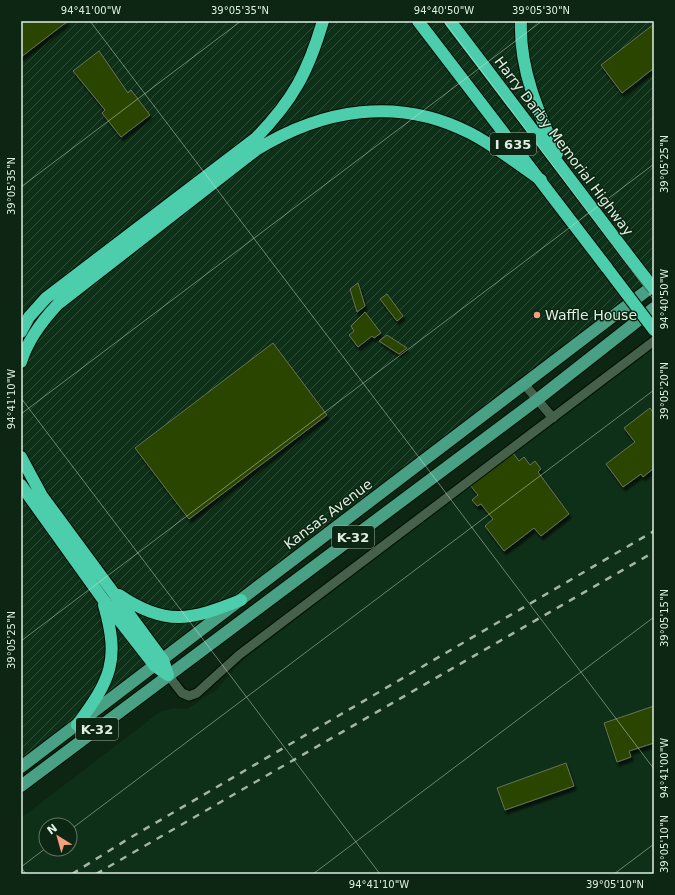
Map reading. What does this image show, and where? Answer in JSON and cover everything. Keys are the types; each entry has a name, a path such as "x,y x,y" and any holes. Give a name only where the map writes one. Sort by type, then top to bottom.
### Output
{"highway":[{"path":"21,332 29,317 46,298 256,138 276,117 298,87 313,55 322,21"},
{"name":"I 635","path":"418,21 541,180 654,330"},
{"name":"Harry Darby Memorial Highway","path":"450,21 654,289"},
{"path":"521,21 520,39 527,76 537,111 566,173"},
{"path":"21,362 39,324 58,304 256,150 300,126 340,115 366,112 417,115 469,133 497,149 541,180"},
{"path":"21,457 42,496 111,590 168,675"},
{"path":"21,485 102,598 159,663"},
{"path":"111,590 131,604 152,612 181,618 208,613 240,600"},
{"path":"77,725 94,702 109,672 113,651 111,630 102,598"}],"main road":[{"name":"Kansas Avenue","path":"21,767 654,285"},
{"name":"K-32","path":"21,786 538,399 654,308"}],"street":[{"path":"168,675 182,693 189,696 197,693 239,655 654,341"},
{"path":"524,384 538,399 552,418"}],"shaded area":[{"path":"21,21 654,21 654,284 21,764"},
{"path":"654,346 654,874 21,874 21,818 161,711 177,708 187,709 216,690 244,659"}],"building":[{"path":"21,21 68,21 21,57"},
{"path":"654,24 654,68 622,93 601,65"},
{"path":"99,51 128,93 131,90 150,115 121,137 102,113 105,110 73,71"},
{"path":"358,283 365,306 357,312 350,289"},
{"path":"387,294 403,316 397,321 380,299"},
{"path":"365,312 381,333 374,338 372,336 358,347 349,335 354,331 351,326"},
{"path":"387,335 407,348 399,354 379,341"},
{"path":"273,343 327,415 189,519 135,448"},
{"path":"650,408 654,414 654,468 643,477 641,474 623,487 606,464 635,442 624,428"},
{"path":"513,453 519,461 524,457 530,465 535,461 541,469 538,472 569,514 541,536 534,528 504,551 485,526 493,519 481,504 477,506 472,500 478,495 470,485"},
{"path":"654,706 654,743 629,751 631,757 617,762 604,723"},
{"path":"566,763 574,786 505,810 497,788"}],"railway":[{"path":"72,874 128,839 654,531"},
{"path":"96,874 654,552"}],"place":[{"name":"Waffle House","path":"537,315"}]}
